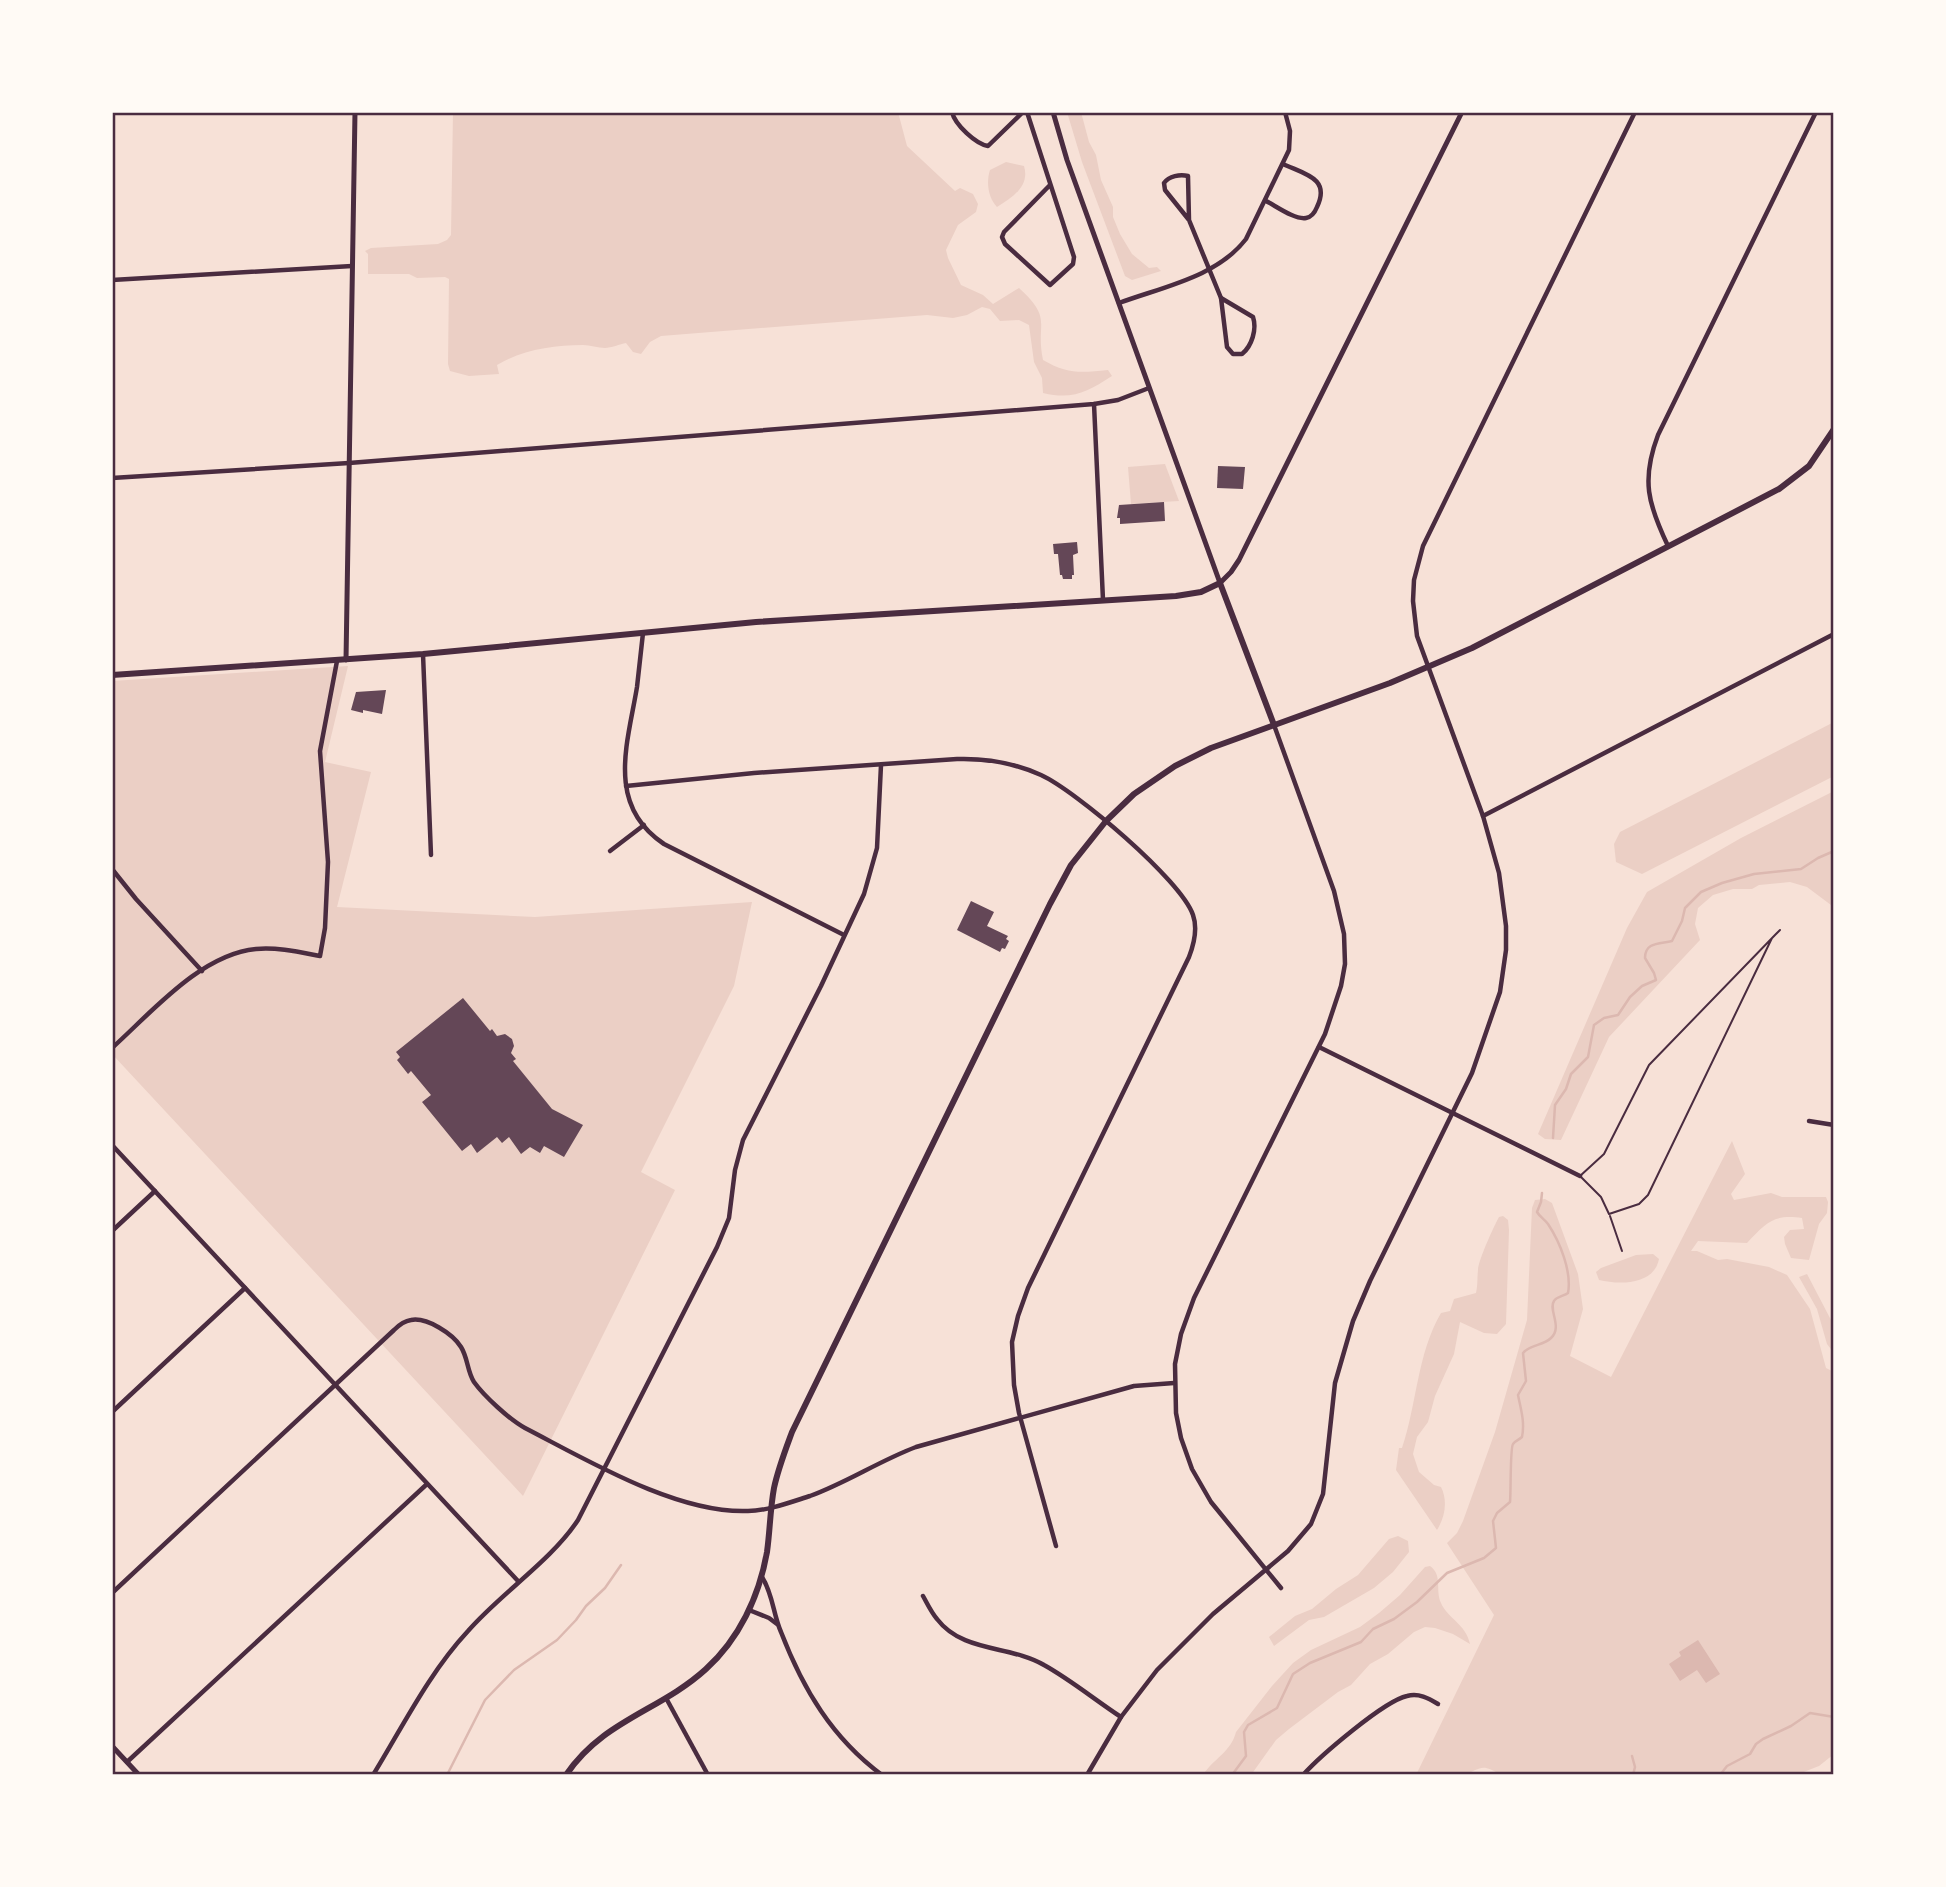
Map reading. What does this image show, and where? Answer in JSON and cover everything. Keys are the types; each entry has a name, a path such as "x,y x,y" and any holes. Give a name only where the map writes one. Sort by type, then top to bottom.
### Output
{"main road":[{"path":"566,1775 580,1756 604,1734 690,1683 708,1668 735,1636 749,1610 761,1576 780,1464 798,1420 1050,904 1071,865 1106,821 1133,794 1175,766 1211,748 1427,668 1472,648 1779,489 1795,478 1819,454 1834,429"},
{"path":"112,675 424,654 769,621 1190,594 1210,589 1220,583 1273,724"}],"street":[{"path":"346,660 355,112"},
{"path":"953,112 954,120 981,144 988,146 1025,112 1050,185 1075,260 1050,285 1005,244 1002,237 1050,185"},
{"path":"1053,112 1067,160 1220,583"},
{"path":"1119,303 1210,269 1239,249 1247,239 1283,164 1290,142 1285,112"},
{"path":"1220,583 1239,560 1462,112"},
{"path":"1087,1775 1137,1694 1190,1635 1300,1539 1319,1506 1326,1478 1329,1423 1335,1383 1353,1321 1480,1054 1504,974 1506,950 1503,894 1483,816 1417,636 1413,601 1414,580 1423,546 1635,112"},
{"path":"1668,546 1653,513 1648,490 1651,453 1816,112"},
{"path":"1266,201 1299,217 1307,218 1314,213 1322,196 1318,182 1283,164"},
{"path":"1189,220 1188,176 1171,177 1166,180 1164,186 1189,220 1221,298 1227,347 1233,354 1242,354 1249,348 1255,327 1253,317 1250,312 1221,298"},
{"path":"112,280 352,266"},
{"path":"112,478 349,463 1094,404 1118,400 1149,388"},
{"path":"1094,404 1103,600"},
{"path":"643,633 637,686 624,752 626,786 631,803 644,825 664,844 844,935"},
{"path":"1483,816 1834,634"},
{"path":"424,654 431,855"},
{"path":"112,1048 175,990 228,956 255,949 272,949 320,956 326,928 328,862 320,751 337,661"},
{"path":"1273,724 1334,891 1344,934 1342,986 1332,1018 1194,1298 1178,1345 1174,1383 1181,1438 1192,1469 1211,1502 1281,1588"},
{"path":"626,786 754,772 969,759 1008,763 1059,784 1106,821 1180,892 1193,915 1194,940 1189,957 1024,1298 1014,1331 1011,1360 1020,1418 1056,1546"},
{"path":"373,1775 451,1650 572,1529 606,1468 717,1247 729,1218 735,1170 743,1140 864,894 877,848 881,765"},
{"path":"610,851 644,825"},
{"path":"112,869 202,971"},
{"path":"1318,1047 1580,1176"},
{"path":"1809,1121 1834,1125"},
{"path":"112,1145 518,1581"},
{"path":"112,1231 155,1191"},
{"path":"112,1412 245,1288"},
{"path":"112,1593 402,1323 418,1320 444,1331 453,1338 465,1356 472,1380 521,1426 658,1493 723,1511 751,1511 815,1494 889,1457 916,1447 1134,1386 1174,1383"},
{"path":"127,1762 427,1484"},
{"path":"761,1576 775,1606 779,1628 806,1690 840,1738 882,1775"},
{"path":"923,1596 936,1619 957,1636 984,1647 1006,1651 1043,1664 1121,1717"},
{"path":"749,1610 773,1620 779,1628"},
{"path":"1303,1775 1328,1751 1401,1698 1416,1695 1438,1704"},
{"path":"666,1698 708,1775"},
{"path":"112,1746 139,1775"}],"lane":[{"path":"1622,1251 1601,1197 1580,1176 1604,1154 1649,1065 1780,930"},
{"path":"1609,1213 1639,1204 1648,1195 1772,939"}],"shaded area":[{"path":"453,112 898,112 907,146 955,191 960,188 973,194 978,204 976,212 958,225 946,250 961,285 983,295 993,304 1019,288 1040,315 1043,360 1059,368 1074,371 1108,370 1112,376 1071,395 1043,393 1042,378 1034,362 1029,325 1019,320 1000,321 990,309 982,307 967,315 953,318 927,315 661,336 650,342 641,354 633,352 626,343 605,348 560,346 538,349 507,360 497,365 499,374 469,376 450,371 449,279 417,278 409,274 368,274 368,254 365,251 371,248 438,244 451,235"},
{"path":"1067,112 1081,112 1120,234 1132,254 1149,268 1157,267 1161,271 1132,280 1125,276 1082,162"},
{"path":"1006,162 1024,166 1025,179 1014,195 997,207 988,185 990,170"},
{"path":"1165,464 1179,501 1131,504 1128,467"},
{"path":"348,666 325,762 371,772 337,907 535,917 752,902 734,986 641,1172 675,1190 523,1496 112,1054 112,681"},
{"path":"1834,722 1834,776 1642,874 1616,862 1614,844 1620,832"},
{"path":"1834,791 1834,900 1831,905 1807,887 1790,882 1759,885 1752,889 1733,889 1713,895 1698,908 1695,924 1700,940 1609,1037 1561,1140 1545,1139 1538,1134 1627,928 1647,892 1741,838"},
{"path":"1732,1141 1745,1174 1731,1194 1734,1200 1771,1193 1782,1197 1826,1197 1828,1202 1827,1213 1819,1224 1809,1260 1791,1258 1785,1244 1784,1237 1790,1230 1804,1229 1802,1218 1792,1217 1771,1222 1747,1243 1698,1241 1691,1251 1718,1260 1727,1259 1769,1267 1787,1275 1810,1309 1826,1368 1834,1372 1834,1754 1819,1766 1796,1775 1501,1775 1485,1768 1459,1776 1416,1775 1494,1615 1447,1543 1457,1533 1463,1521 1495,1432 1527,1320 1532,1208 1535,1200 1545,1199 1552,1203 1578,1274 1583,1309 1570,1356 1611,1377"},
{"path":"1503,1216 1508,1220 1509,1230 1506,1324 1497,1334 1484,1333 1460,1322 1454,1354 1435,1396 1428,1422 1417,1437 1413,1454 1419,1472 1434,1485 1441,1487 1443,1492 1445,1509 1437,1530 1396,1470 1399,1448 1402,1448 1407,1431 1422,1362 1433,1329 1441,1313 1450,1311 1454,1299 1476,1293 1481,1259 1499,1217"},
{"path":"1653,1254 1659,1259 1656,1268 1643,1278 1626,1282 1599,1280 1596,1272 1601,1268 1636,1255"},
{"path":"1807,1274 1831,1320 1834,1321 1834,1353 1827,1344 1817,1309 1799,1277"},
{"path":"1398,1536 1408,1541 1409,1552 1393,1572 1374,1588 1324,1617 1309,1620 1274,1646 1269,1637 1295,1616 1312,1609 1358,1575 1389,1539"},
{"path":"1430,1566 1438,1578 1441,1603 1465,1631 1470,1644 1435,1628 1425,1627 1414,1632 1388,1654 1370,1664 1351,1685 1276,1740 1251,1775 1203,1775 1226,1750 1236,1732 1293,1663 1311,1650 1360,1627 1400,1595 1425,1567"},
{"path":"1698,1640 1720,1674 1706,1683 1697,1670 1680,1681 1669,1664 1681,1656 1679,1652"}],"building":[{"path":"1218,466 1245,467 1243,489 1217,488"},
{"path":"1164,502 1165,521 1120,524 1120,518 1117,518 1119,505"},
{"path":"1077,542 1078,553 1073,555 1074,575 1072,579 1063,579 1053,544"},
{"path":"386,690 382,714 351,710 356,692"},
{"path":"971,901 994,912 987,926 1008,936 1005,949 1002,948 1000,952 957,930"},
{"path":"463,998 490,1031 492,1029 497,1036 505,1034 512,1039 514,1046 511,1053 516,1059 513,1061 552,1109 583,1125 564,1157 544,1146 540,1153 530,1147 521,1154 509,1137 502,1143 497,1137 477,1153 471,1144 462,1151 422,1102 431,1095 411,1071 408,1074 397,1060 400,1057 396,1052"}],"waterway":[{"path":"1553,1138 1555,1105 1566,1089 1571,1074 1588,1057 1594,1025 1604,1018 1618,1015 1630,997 1642,986 1656,980 1645,958 1647,949 1672,941 1685,908 1701,892 1722,883 1754,874 1801,869 1834,851"},
{"path":"1232,1775 1246,1756 1244,1732 1248,1725 1277,1708 1293,1674 1310,1663 1361,1642 1373,1629 1394,1619 1417,1602 1447,1573 1484,1558 1496,1548 1493,1521 1497,1513 1510,1502 1512,1447 1522,1437 1523,1432 1518,1395 1526,1381 1523,1353 1551,1338 1556,1329 1554,1301 1568,1293 1567,1267 1561,1248 1548,1224 1537,1212 1542,1193"},
{"path":"447,1775 485,1700 514,1670 557,1640 605,1588 621,1565"},
{"path":"1720,1775 1727,1766 1750,1754 1763,1739 1791,1726 1810,1713 1834,1717"},
{"path":"1632,1756 1635,1767 1633,1775"}]}
